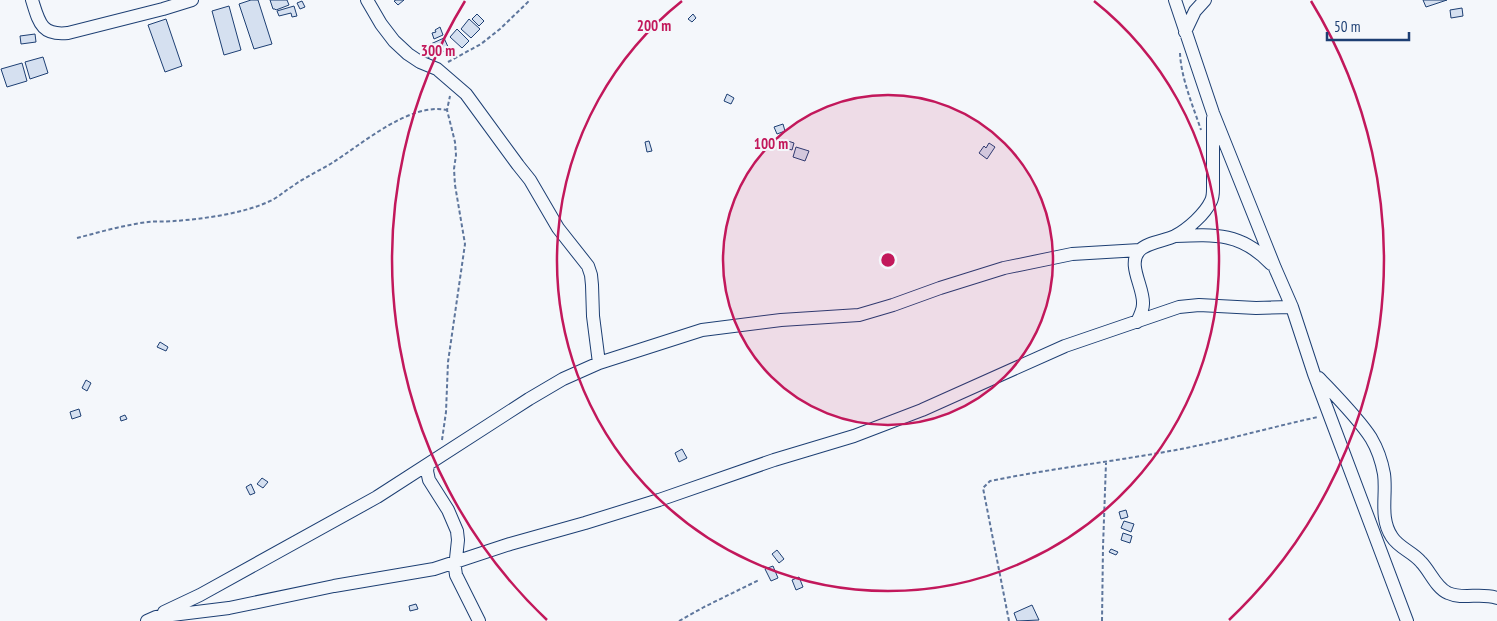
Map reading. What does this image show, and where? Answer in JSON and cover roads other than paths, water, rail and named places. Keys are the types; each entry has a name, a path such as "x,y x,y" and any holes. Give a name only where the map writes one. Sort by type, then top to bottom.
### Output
{"street":[{"path":"32,0 41,25 53,33 59,34 163,9 192,0"},
{"path":"367,0 381,24 394,41 408,54 420,62 437,69 454,82 480,112 530,180 558,228 588,266 591,274 593,316 599,363"},
{"path":"1175,0 1214,113 1292,307 1314,374 1407,621"},
{"path":"1185,32 1195,11 1205,0"},
{"path":"1175,236 1198,218 1212,200 1214,113"},
{"path":"151,619 377,497 563,379 599,363 702,330 781,320 859,315 1004,268 1072,254 1140,250 1175,236 1207,234 1231,238 1247,244 1275,268"},
{"path":"1137,322 1142,312 1143,304 1135,264 1140,250"},
{"path":"151,619 229,608 334,586 434,569 510,544 660,500 774,460 854,436 922,410 1065,346 1180,307 1198,305 1256,308 1292,307"},
{"path":"1314,374 1337,397 1371,438 1384,473 1385,519 1393,539 1421,561 1439,587 1448,593 1497,598"},
{"path":"432,462 426,471 429,480 448,510 457,531 456,575 479,621"}]}
